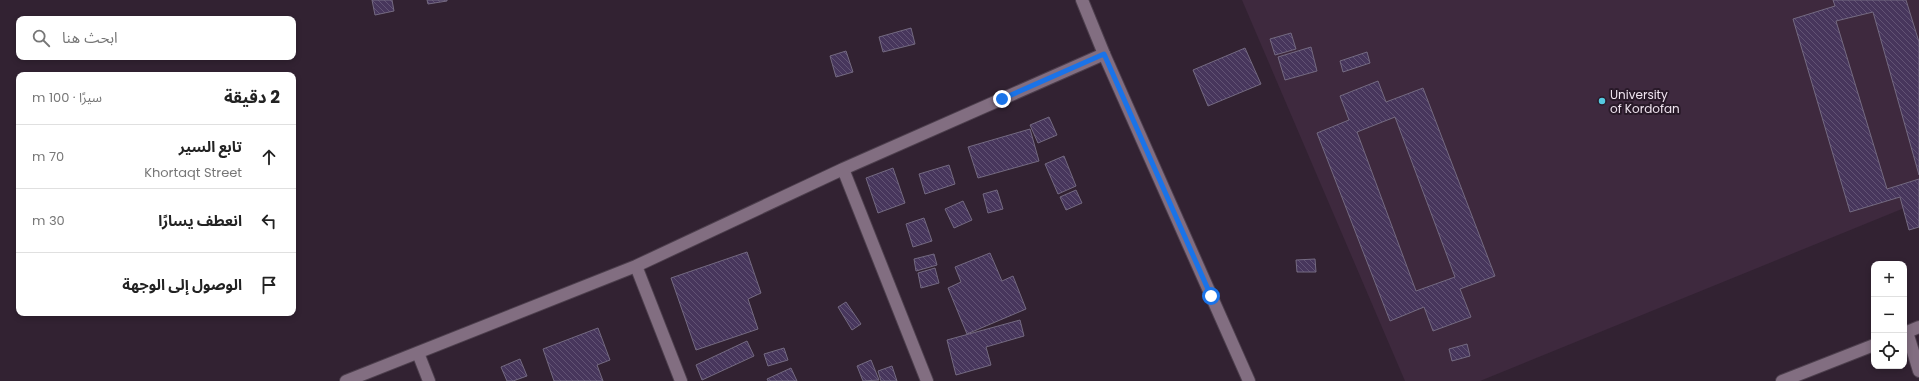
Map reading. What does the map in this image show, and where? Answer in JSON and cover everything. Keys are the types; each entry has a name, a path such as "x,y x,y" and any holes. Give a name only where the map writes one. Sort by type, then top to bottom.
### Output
{"street":[{"path":"1082,0 1104,54 1249,381"},
{"path":"346,381 636,266 843,169 1104,54"},
{"path":"843,169 927,381"},
{"path":"636,266 681,381"},
{"path":"1907,332 1919,327"},
{"path":"1907,338 1919,370"},
{"path":"1782,381 1871,346"},
{"path":"418,353 429,381"}],"shaded area":[{"name":"University of Kordofan","path":"1242,0 1919,0 1919,202 1480,381 1405,381"}],"building":[{"path":"372,0 392,0 394,11 375,15"},
{"path":"427,0 447,0 447,1 428,4"},
{"path":"1833,0 1906,0 1919,42 1919,175 1873,12 1836,21 1887,189 1919,179 1919,227 1909,230 1900,197 1850,212 1793,19 1835,6"},
{"path":"911,28 915,44 883,52 879,37"},
{"path":"1291,33 1296,49 1275,55 1270,39"},
{"path":"1311,47 1317,71 1285,80 1278,57"},
{"path":"1245,48 1261,84 1208,106 1193,70"},
{"path":"846,51 853,72 836,77 830,56"},
{"path":"1367,52 1370,63 1343,72 1340,61"},
{"path":"1378,81 1386,102 1423,88 1495,276 1460,289 1471,317 1433,331 1424,307 1390,321 1317,133 1349,120 1340,96","holes":["1395,117 1455,277 1416,291 1357,132"]},
{"path":"1049,117 1057,135 1038,143 1030,125"},
{"path":"1030,129 1039,161 978,178 968,147"},
{"path":"1064,156 1076,186 1058,194 1045,164"},
{"path":"949,165 955,184 925,194 919,174"},
{"path":"893,168 905,203 878,213 866,178"},
{"path":"997,190 1003,209 988,213 983,194"},
{"path":"1076,190 1082,203 1066,210 1060,197"},
{"path":"963,201 972,220 954,228 945,209"},
{"path":"924,218 932,241 913,247 906,224"},
{"path":"747,252 761,293 748,299 758,329 696,350 671,278"},
{"path":"990,253 1002,281 1013,276 1026,309 967,334 948,288 961,282 955,267"},
{"path":"934,254 937,265 916,271 914,259"},
{"path":"1315,259 1316,272 1297,272 1296,260"},
{"path":"935,268 939,283 921,288 918,273"},
{"path":"846,302 861,324 852,330 838,307"},
{"path":"1020,320 1024,336 986,347 991,365 956,375 947,340"},
{"path":"598,328 610,360 597,365 603,381 554,381 543,349"},
{"path":"747,341 754,356 702,380 696,365"},
{"path":"1467,344 1470,356 1452,361 1449,349"},
{"path":"784,348 788,360 768,366 764,354"},
{"path":"520,359 527,376 513,381 507,381 501,367"},
{"path":"871,360 879,380 863,381 857,366"},
{"path":"892,366 897,381 881,381 878,371"},
{"path":"791,368 797,381 768,381 767,379"}],"place":[{"name":"University of Kordofan","path":"1602,101"}],"route":[{"path":"1002,99 1104,54 1211,296"}]}
